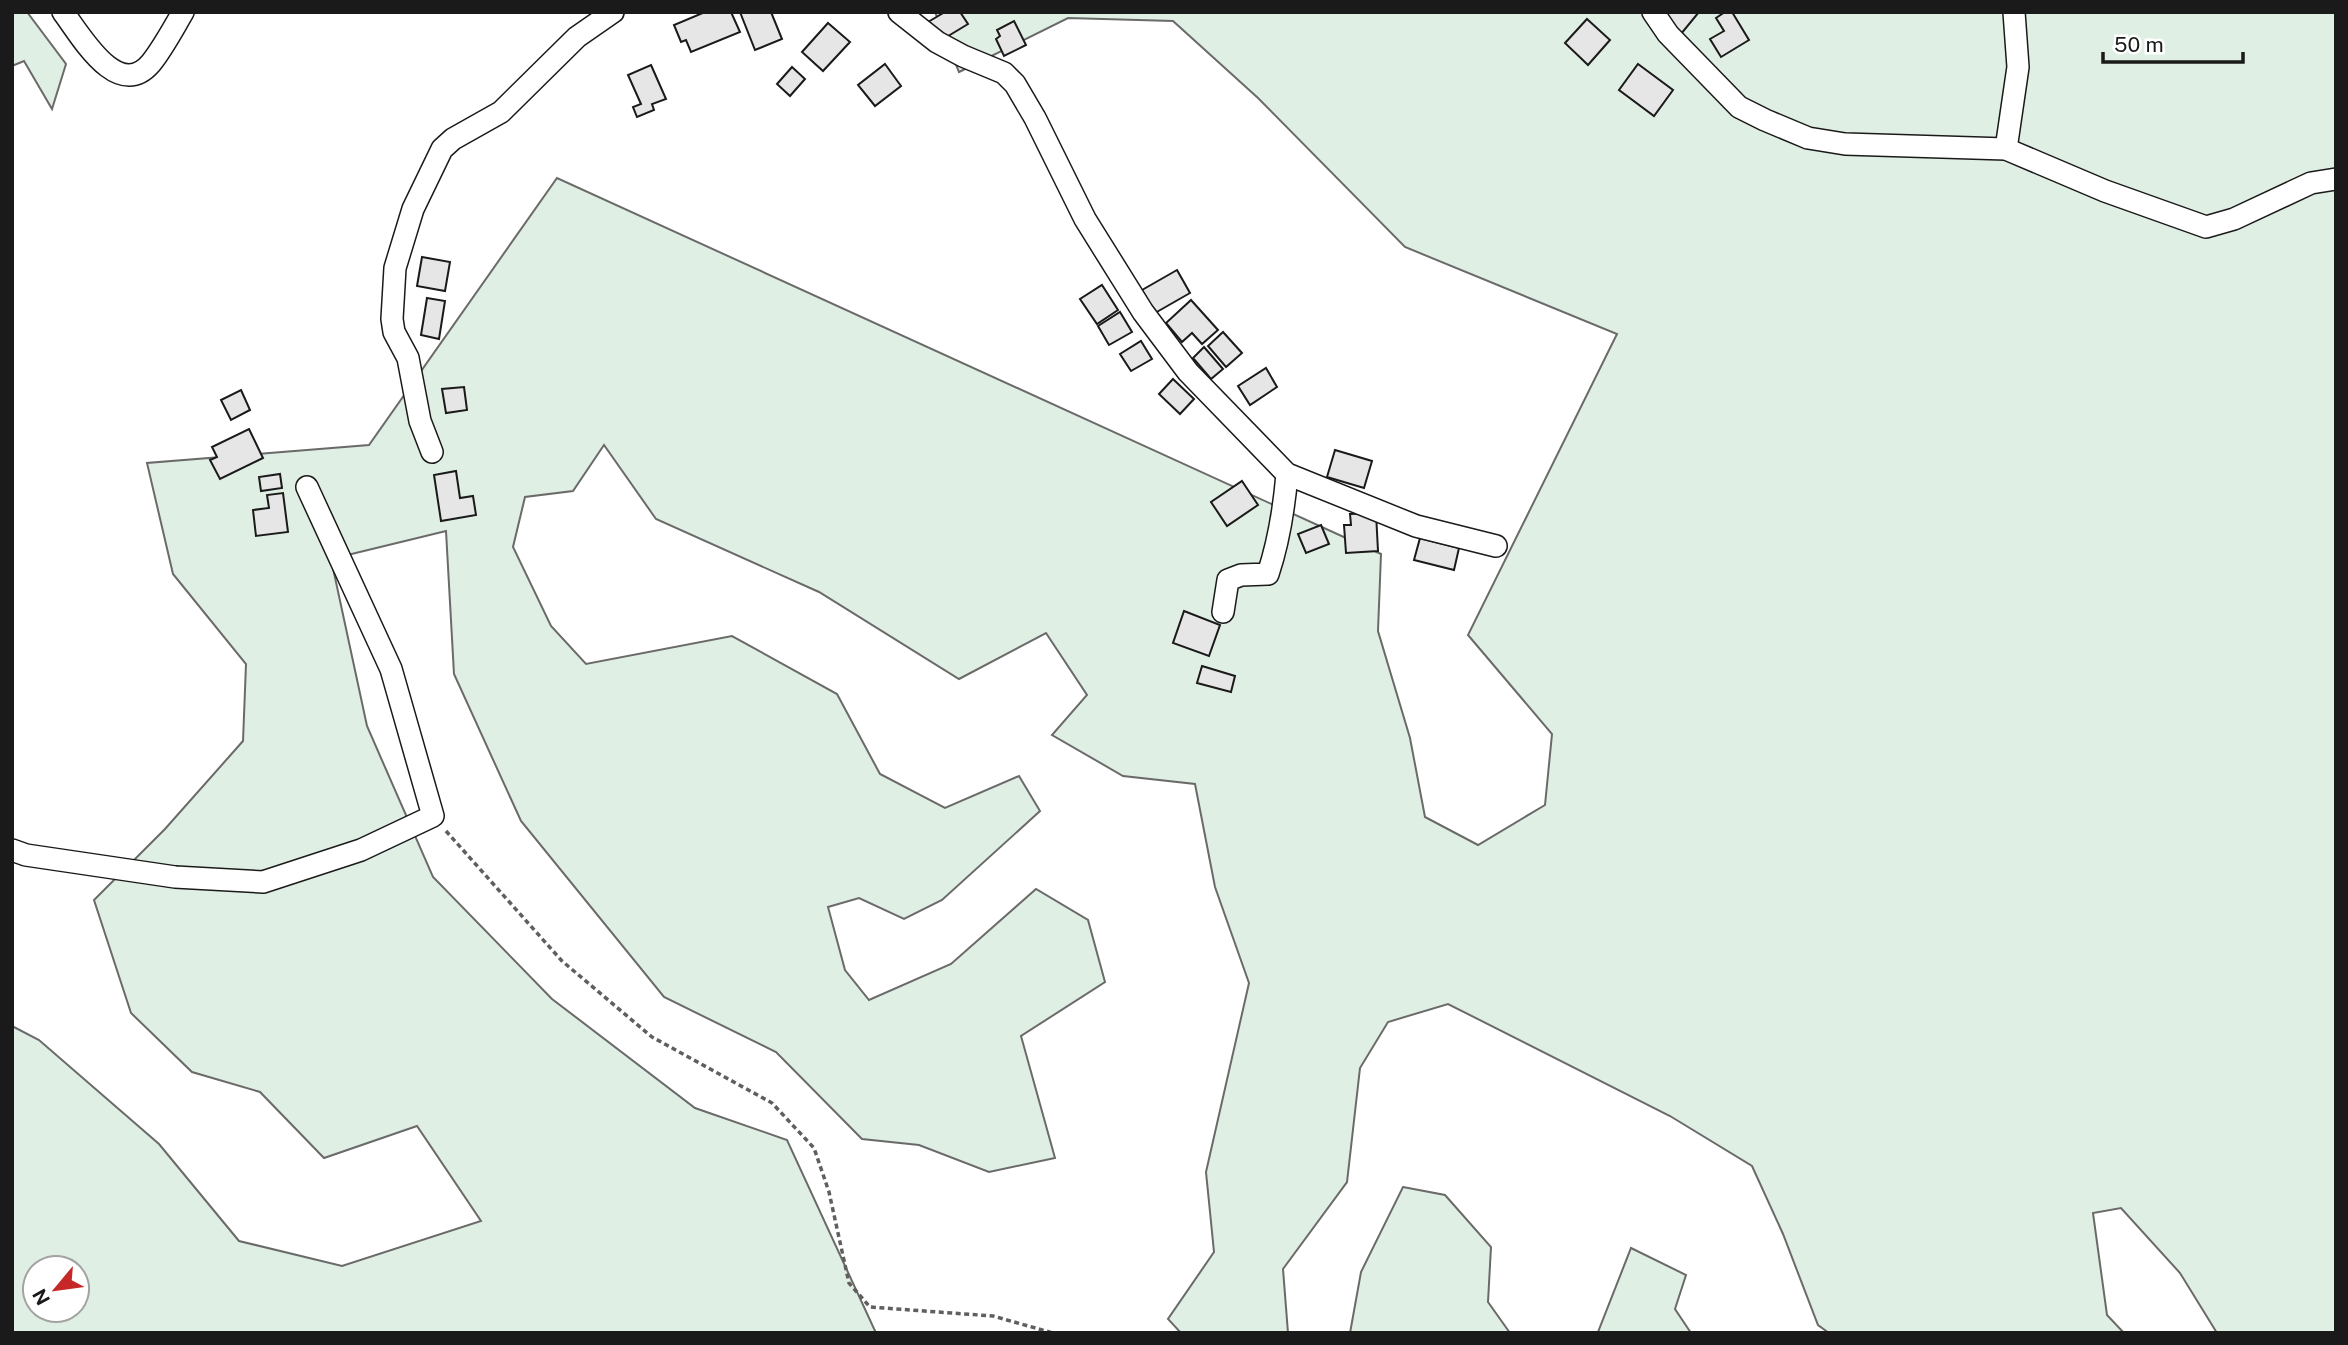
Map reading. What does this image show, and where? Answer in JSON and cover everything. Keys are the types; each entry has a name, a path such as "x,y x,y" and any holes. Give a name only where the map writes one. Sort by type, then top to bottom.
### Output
{"street":[{"path":"63,12 105,66 119,75 135,75 150,65 183,12"},
{"path":"432,452 420,421 408,358 394,332 391,319 395,268 413,209 442,149 453,139 500,112 534,82 577,37 613,12"},
{"path":"899,12 937,42 1004,73 1015,84 1035,118 1085,219 1143,312 1188,372 1287,474 1416,526 1496,546"},
{"path":"1653,12 1668,34 1739,107 1808,138 1845,144 2006,149 2105,191 2206,227 2234,219 2311,183 2336,178"},
{"path":"2006,149 2018,67 2014,12"},
{"path":"1223,612 1228,580 1241,575 1268,574 1283,514 1287,474"},
{"path":"12,850 26,855 175,877 263,882 362,850 433,816 391,668 307,488"}],"path":[{"path":"433,816 562,961 652,1037 772,1103 807,1141 814,1149 829,1192 849,1283 870,1307 993,1316 1053,1333"}],"green space":[{"path":"12,12 27,12 66,64 52,109 24,61 12,66"},
{"path":"935,12 2336,12 2336,1333 2217,1333 2180,1273 2121,1208 2093,1213 2107,1315 2124,1333 1829,1333 1818,1325 1783,1234 1752,1166 1670,1116 1448,1004 1388,1022 1360,1068 1347,1182 1283,1269 1288,1333 1181,1333 1168,1319 1214,1252 1206,1172 1249,983 1215,887 1195,784 1123,776 1052,735 1087,695 1046,633 959,679 819,592 656,519 604,445 573,491 525,497 513,547 551,626 586,664 732,636 837,694 880,774 945,808 1019,776 1040,811 942,900 904,919 859,898 828,907 845,970 869,1000 951,964 1036,889 1088,920 1105,982 1021,1036 1055,1158 989,1172 919,1145 862,1139 776,1052 664,997 521,821 454,674 446,531 331,559 367,726 433,877 552,999 695,1108 787,1140 876,1333 12,1333 12,1026 39,1040 159,1144 239,1241 342,1266 481,1221 417,1126 324,1158 260,1092 192,1072 131,1013 94,900 165,829 243,741 246,664 173,574 147,463 369,445 557,178 1381,554 1378,631 1410,738 1425,817 1478,845 1545,805 1552,734 1468,635 1617,334 1405,247 1258,98 1173,21 1068,18 959,72"},
{"path":"1403,1187 1445,1195 1491,1247 1488,1302 1510,1333 1350,1333 1361,1272"},
{"path":"1631,1248 1686,1275 1675,1309 1691,1333 1583,1333 1598,1332"}],"building":[{"path":"705,12 731,12 740,32 691,52 686,40 681,42 674,25"},
{"path":"740,12 771,12 782,39 755,50"},
{"path":"945,12 960,12 968,24 940,41 928,22"},
{"path":"1659,12 1699,12 1681,34"},
{"path":"1725,12 1732,12 1749,40 1721,57 1710,39 1724,31 1716,18"},
{"path":"1587,19 1610,40 1588,65 1565,43"},
{"path":"1014,21 1026,45 1004,56 996,39 1000,36 997,30"},
{"path":"828,23 850,42 823,71 802,52"},
{"path":"885,64 901,86 875,106 858,85"},
{"path":"1638,64 1673,90 1654,116 1619,90"},
{"path":"651,65 666,99 652,104 654,110 637,117 633,107 641,104 628,75"},
{"path":"792,67 805,79 790,96 777,84"},
{"path":"422,257 450,262 445,291 417,286"},
{"path":"1177,270 1190,293 1155,313 1142,290"},
{"path":"1102,285 1118,310 1097,324 1080,299"},
{"path":"427,298 445,301 439,339 421,335"},
{"path":"1191,300 1218,330 1202,344 1192,333 1182,342 1166,323"},
{"path":"1120,312 1132,332 1109,345 1098,326"},
{"path":"1223,332 1242,353 1226,367 1208,346"},
{"path":"1141,341 1152,359 1131,371 1120,354"},
{"path":"1204,347 1223,369 1211,379 1193,358"},
{"path":"1266,368 1277,387 1250,405 1238,386"},
{"path":"1173,379 1194,399 1180,414 1159,394"},
{"path":"464,387 467,410 446,413 442,389"},
{"path":"241,390 250,410 231,420 221,400"},
{"path":"249,429 263,458 220,479 210,460 217,457 212,447"},
{"path":"1335,450 1372,461 1364,488 1327,477"},
{"path":"456,471 460,498 473,496 476,515 441,521 434,475"},
{"path":"280,474 282,488 261,491 259,477"},
{"path":"1242,481 1258,505 1227,526 1211,502"},
{"path":"283,493 288,532 256,536 253,510 269,508 267,495"},
{"path":"1376,513 1378,551 1346,553 1344,525 1351,525 1350,514"},
{"path":"1321,525 1329,544 1306,553 1298,534"},
{"path":"1420,538 1459,548 1454,570 1414,560"},
{"path":"1184,611 1220,625 1209,656 1173,643"},
{"path":"1202,666 1235,676 1231,692 1197,683"}]}
